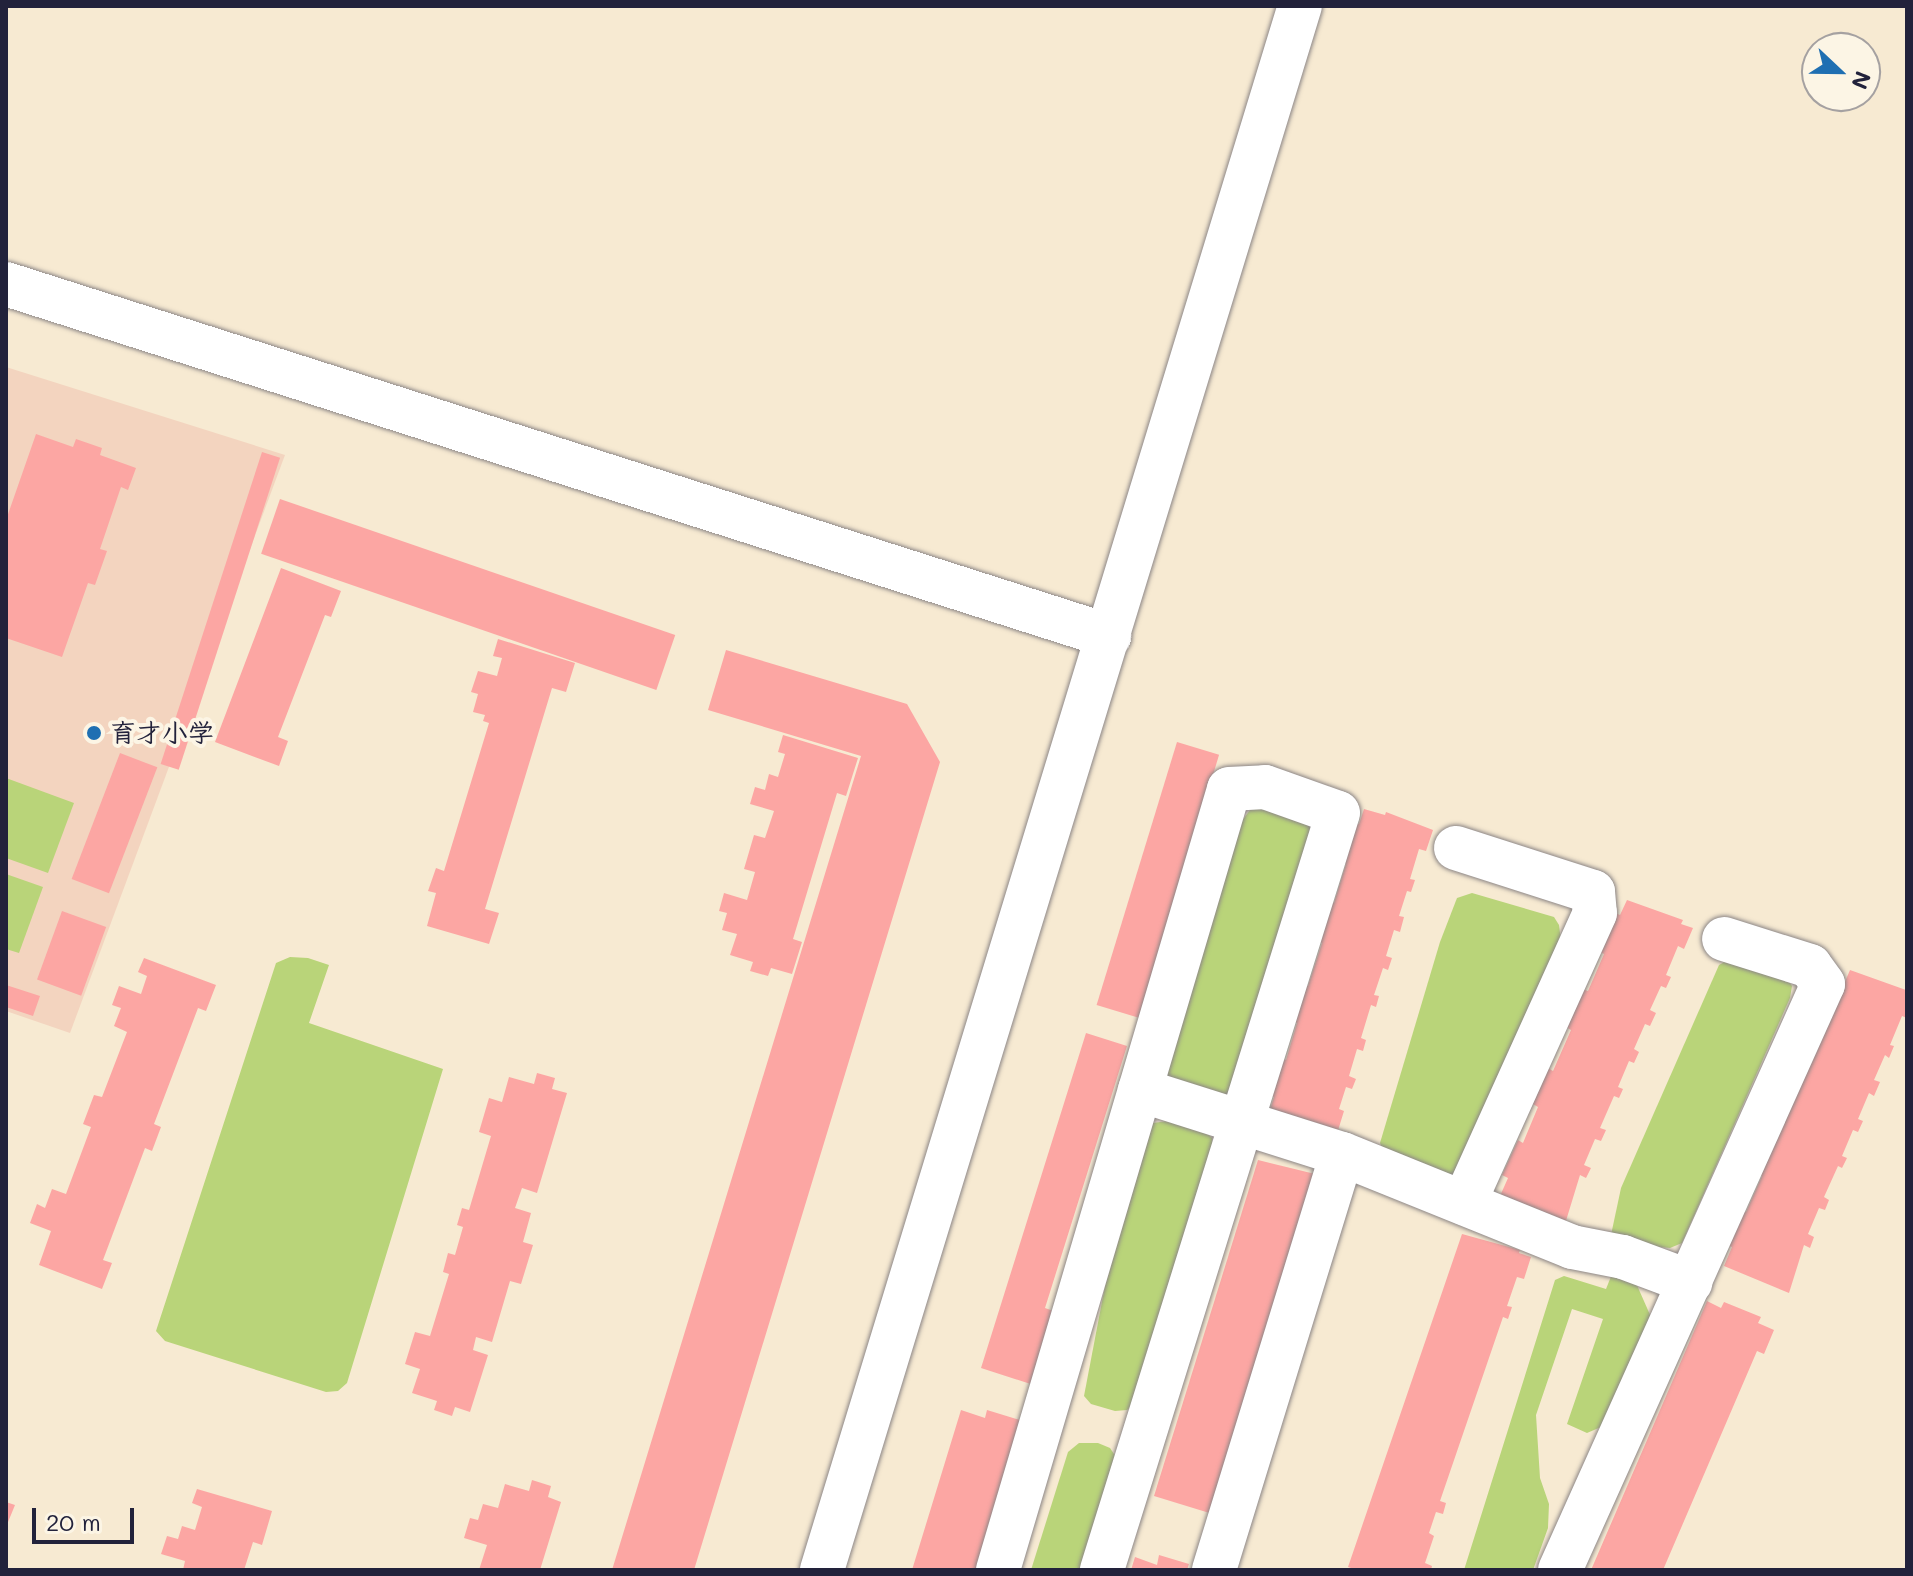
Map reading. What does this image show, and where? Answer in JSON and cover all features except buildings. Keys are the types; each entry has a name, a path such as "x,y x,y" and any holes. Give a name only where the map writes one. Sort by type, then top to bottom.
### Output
{"street":[{"path":"822,1570 1300,6"},
{"path":"6,284 1109,636"},
{"path":"998,1570 1229,789 1265,787 1338,813 1102,1570"},
{"path":"1456,848 1593,892 1595,913 1464,1203"},
{"path":"1560,1570 1823,984 1810,966 1724,939"},
{"path":"1140,1090 1342,1154 1572,1247 1623,1257 1690,1282"},
{"path":"1214,1570 1342,1154"}],"shaded area":[{"name":"育才小学","path":"6,367 285,455 70,1033 6,1011"}],"green space":[{"path":"6,778 74,803 48,873 6,858"},
{"path":"1258,799 1308,819 1312,836 1231,1097 1162,1079 1239,825"},
{"path":"6,874 43,887 19,953 6,949"},
{"path":"1472,893 1554,917 1559,925 1561,941 1453,1180 1384,1152 1380,1143 1440,942 1457,898"},
{"path":"290,957 308,958 329,965 309,1023 443,1069 347,1383 338,1391 326,1392 165,1341 156,1331 276,963"},
{"path":"1728,960 1787,979 1792,986 1790,998 1682,1243 1670,1248 1616,1243 1611,1235 1621,1188 1719,965"},
{"path":"1168,1121 1207,1133 1212,1138 1213,1152 1135,1404 1127,1410 1115,1411 1091,1404 1084,1396 1105,1286 1153,1123"},
{"path":"1612,1274 1636,1283 1651,1317 1601,1427 1587,1433 1567,1424 1603,1319 1572,1309 1536,1415 1540,1478 1549,1504 1548,1528 1533,1570 1464,1570 1555,1280 1564,1276 1606,1289"},
{"path":"1079,1443 1098,1443 1110,1448 1118,1460 1083,1570 1031,1570 1068,1452"}],"place":[{"name":"育才小学","path":"94,733"}]}
